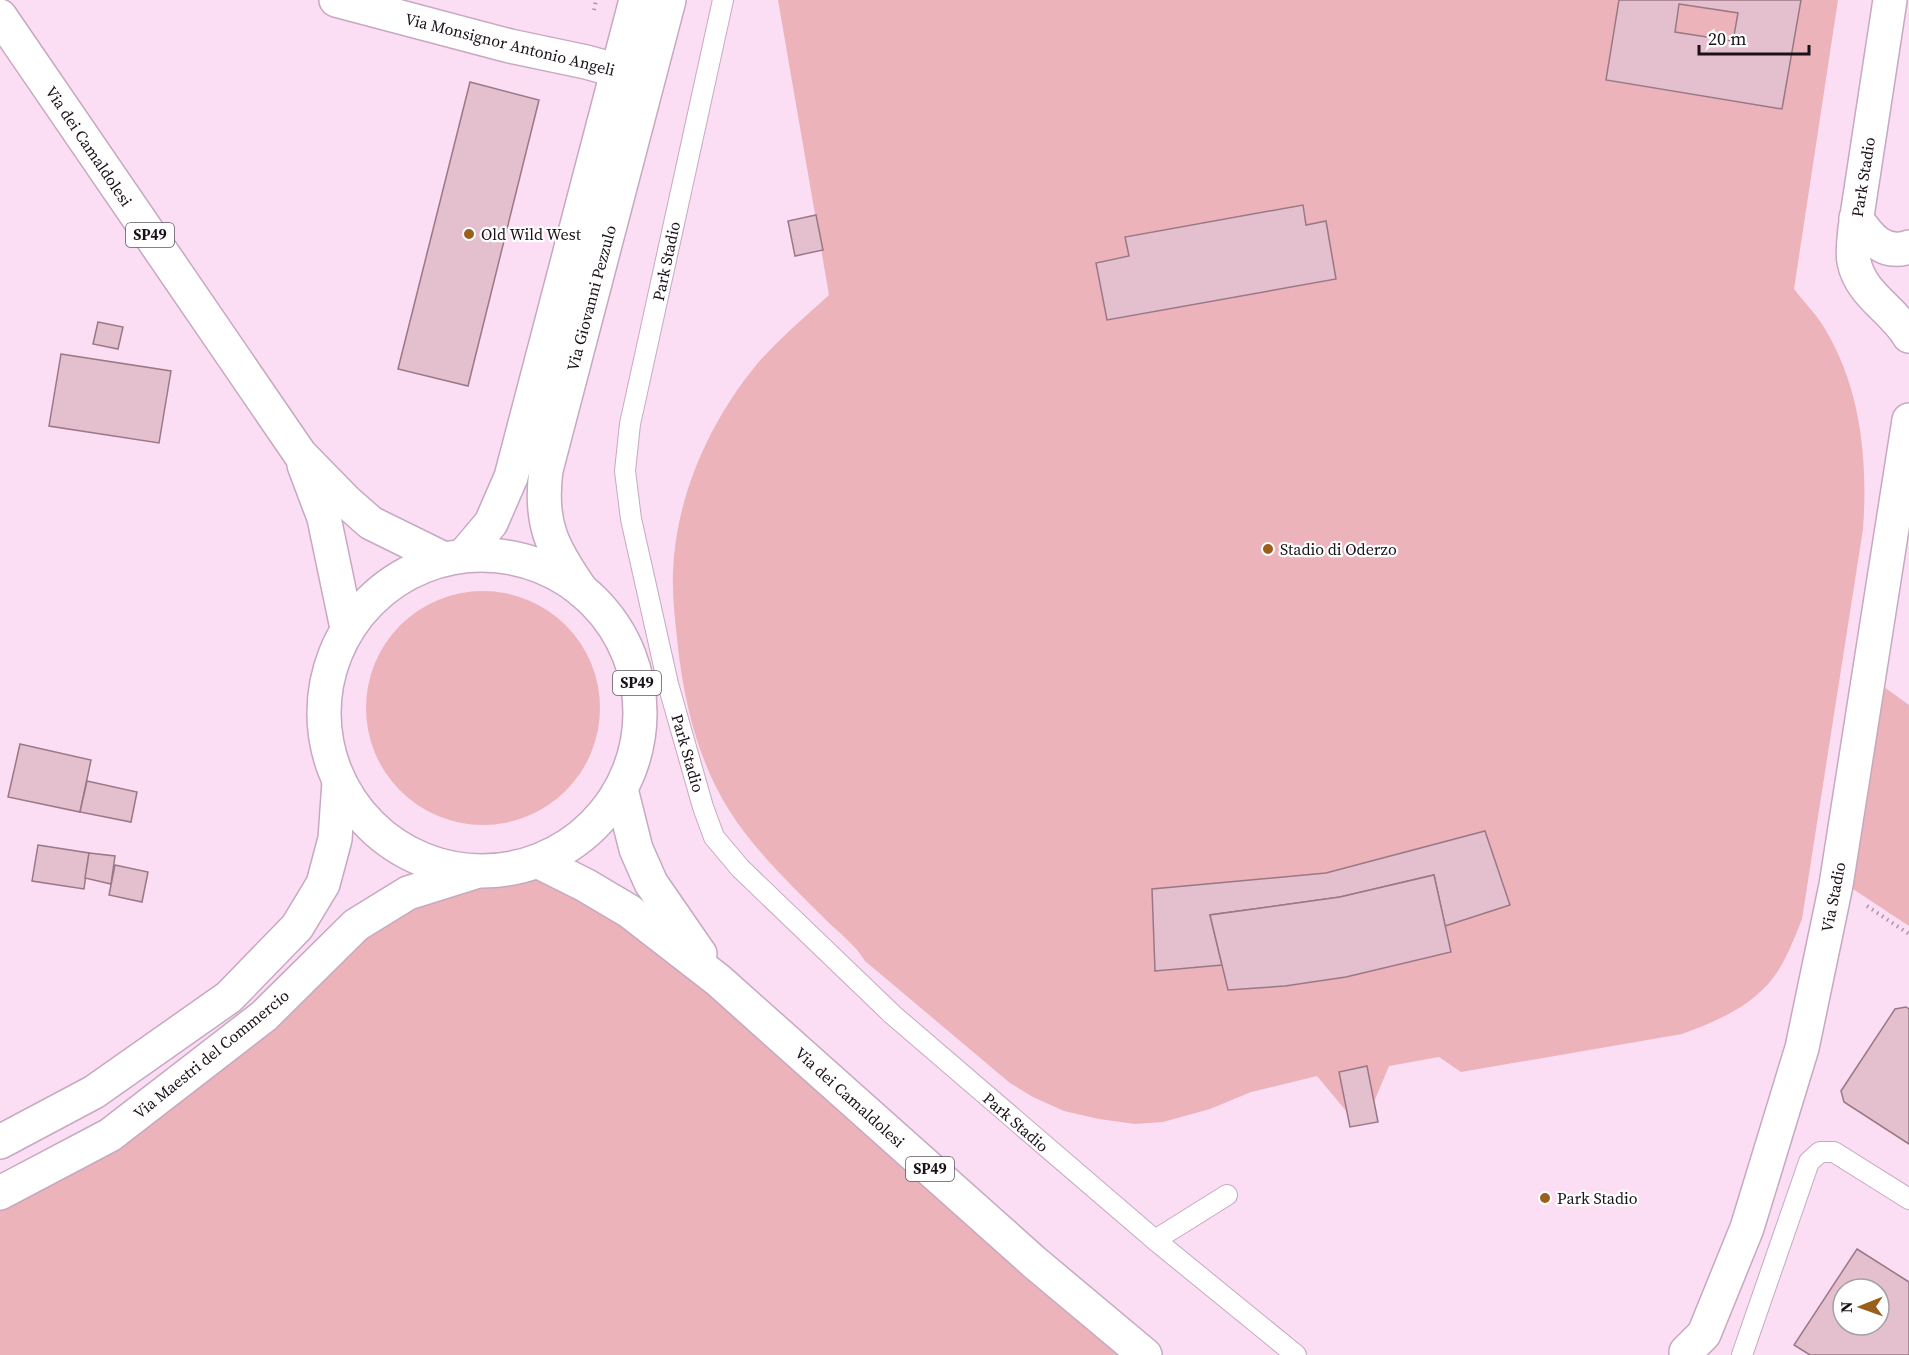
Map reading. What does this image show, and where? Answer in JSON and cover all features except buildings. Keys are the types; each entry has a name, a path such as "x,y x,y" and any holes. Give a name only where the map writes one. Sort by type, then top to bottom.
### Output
{"street":[{"name":"Via Monsignor Antonio Angeli","path":"336,0 510,46 633,75"},
{"name":"Via Giovanni Pezzulo","path":"582,591 558,556 547,527 543,496 546,470 633,75 636,0"},
{"name":"Via Giovanni Pezzulo","path":"453,557 491,523 511,477 633,75 669,0"},
{"name":"Park Stadio","path":"1890,0 1856,218 1854,261 1861,280 1875,300 1901,323 1909,336"},
{"name":"Via dei Camaldolesi","path":"0,16 300,454 371,523 453,557"},
{"path":"1856,218 1870,238 1884,248 1893,250 1909,247"},
{"name":"Via Stadio","path":"1683,1354 1704,1334 1750,1219 1802,1048 1836,885 1909,420"},
{"name":"Via dei Camaldolesi","path":"300,454 324,518 347,628"},
{"name":"SP49","path":"480,553 518,557 563,576 582,591 601,607 627,648 640,695 638,743 621,789 600,820 571,844 539,861 508,870 476,872 433,864 395,846 362,818 339,782 326,744 323,704 330,664 347,628 372,597 405,573 453,557 480,553"},
{"name":"Via Maestri del Commercio","path":"0,1142 94,1092 229,997 297,927 323,884 335,839 339,782"},
{"name":"Via dei Camaldolesi","path":"621,789 636,849 651,883 718,980"},
{"name":"Via dei Camaldolesi","path":"539,861 629,911 718,980 1034,1262 1145,1355"},
{"name":"Via Maestri del Commercio","path":"0,1193 110,1135 264,1016 356,925 408,893 476,872"}],"lane":[{"name":"Park Stadio","path":"723,0 630,424 625,471 631,519 668,684 703,807 714,837 740,868 893,1015 1155,1240 1296,1355"},
{"path":"1742,1355 1809,1162 1820,1152 1834,1152 1909,1199"},
{"path":"1155,1240 1227,1195"}],"path":[{"path":"1836,885 1909,934"}],"shaded area":[{"name":"Stadio di Oderzo","path":"778,0 1838,0 1794,289 1825,329 1847,376 1854,400 1863,451 1863,529 1802,919 1782,964 1764,988 1732,1012 1682,1034 1461,1072 1439,1057 1389,1066 1374,1102 1378,1122 1350,1127 1347,1112 1317,1076 1251,1092 1210,1109 1163,1122 1135,1124 1064,1111 1033,1097 1010,1083 865,961 852,944 761,853 739,825 719,792 702,755 690,716 674,613 673,571 676,543 681,515 698,461 724,410 757,364 829,295"},
{"path":"472,591 494,591 528,600 548,611 566,625 580,643 591,663 598,685 600,708 598,731 591,753 580,773 566,791 538,811 517,820 494,825 472,825 449,820 428,811 409,799 392,782 371,742 366,719 366,697 371,674 380,653 392,634 409,617 449,596"},
{"path":"1884,687 1909,705 1909,926 1850,887"},
{"path":"539,862 585,885 1122,1355 0,1355 0,1193 110,1135 329,953 475,872 508,870"}],"place":[{"name":"Old Wild West","path":"469,234"},
{"name":"Stadio di Oderzo","path":"1268,549"},
{"name":"Park Stadio","path":"1545,1198"}]}
